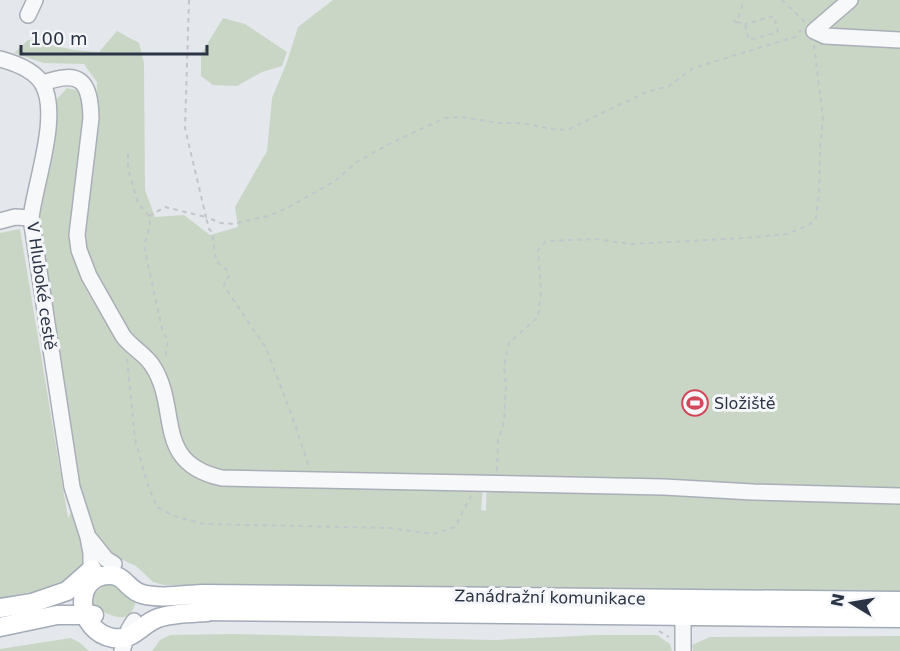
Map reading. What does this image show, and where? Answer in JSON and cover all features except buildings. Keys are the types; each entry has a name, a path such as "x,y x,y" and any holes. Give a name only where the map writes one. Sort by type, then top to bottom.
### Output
{"main road":[{"path":"0,608 32,603 73,601 81,596 90,580 103,565 114,564 128,568 143,588 144,604 137,618"},
{"path":"90,580 103,576 115,576 128,582 134,591 143,588"},
{"path":"90,580 83,600 91,623"},
{"name":"Zanádražní komunikace","path":"143,588 201,594 900,601"},
{"name":"Zanádražní komunikace","path":"91,623 94,615 112,626 124,626 148,610 159,609 207,612 900,618"},
{"name":"Zanádražní komunikace","path":"122,647 157,618 207,612"},
{"path":"0,627 57,615 91,623 122,647"}],"street":[{"path":"28,15 34,0"},
{"path":"850,0 810,28 825,36 900,40"},
{"path":"0,59 29,71 43,83 56,78 73,77 84,83 88,90 91,118 77,226 79,250 88,276 102,302 129,343 152,364 161,383 172,438 181,454 193,468 206,475 222,478 496,482 900,496"},
{"name":"V Hluboké cestě","path":"43,83 48,101 49,126 33,200 32,218 72,487 88,537 90,580"},
{"path":"0,221 15,217 32,218"},
{"name":"V Hluboké cestě","path":"88,537 99,552 114,564"},
{"path":"683,616 683,651"},
{"path":"122,647 137,618"}],"path":[{"path":"189,0 184,128 209,229 212,232 216,261 227,270 229,276 224,286 266,348 308,464 300,480"},
{"path":"744,0 735,22 745,24 774,16 778,32 749,40 745,24"},
{"path":"496,482 498,442 504,421 504,366 509,343 538,317 541,291 538,250 546,241 596,239 631,244 756,237 788,234 809,225 816,218 823,119 810,28 782,0"},
{"path":"149,216 165,207 221,223 233,224 277,212 335,181 357,162 391,143 404,139 418,129 445,118 462,117 497,123 521,123 558,130 569,129 646,92 669,86 693,68 795,37 810,28"},
{"path":"128,154 128,170 138,203 149,216 150,225 144,246 162,329 168,341 161,383"}],"green space":[{"path":"333,0 900,0 900,592 164,585 153,582 136,566 112,555 98,538 82,498 43,266 39,205 57,113 57,99 67,88 80,91 84,125 76,261 85,288 119,345 147,370 158,394 172,456 191,475 223,485 483,488 481,510 486,511 487,477 211,471 194,460 179,439 166,380 156,356 134,338 99,282 86,247 83,230 96,130 97,82 84,64 44,63 14,53 28,40 74,50 99,52 117,31 139,43 144,63 145,190 155,217 184,215 210,235 238,227 235,207 267,151 272,98 298,27"},
{"path":"223,18 245,24 287,52 282,66 262,72 237,86 213,85 201,76 201,54"},
{"path":"20,229 68,518 74,507 87,563 74,580 49,592 0,600 0,233"},
{"path":"110,584 116,585 136,601 129,615 118,617 92,608 96,592"},
{"path":"235,634 495,640 598,635 657,635 670,644 672,651 152,651 160,640 170,635"},
{"path":"900,636 900,651 693,651 692,645 710,637"},
{"path":"71,638 89,651 0,651 0,649"}],"place":[{"name":"Složiště","path":"695,403"}]}
